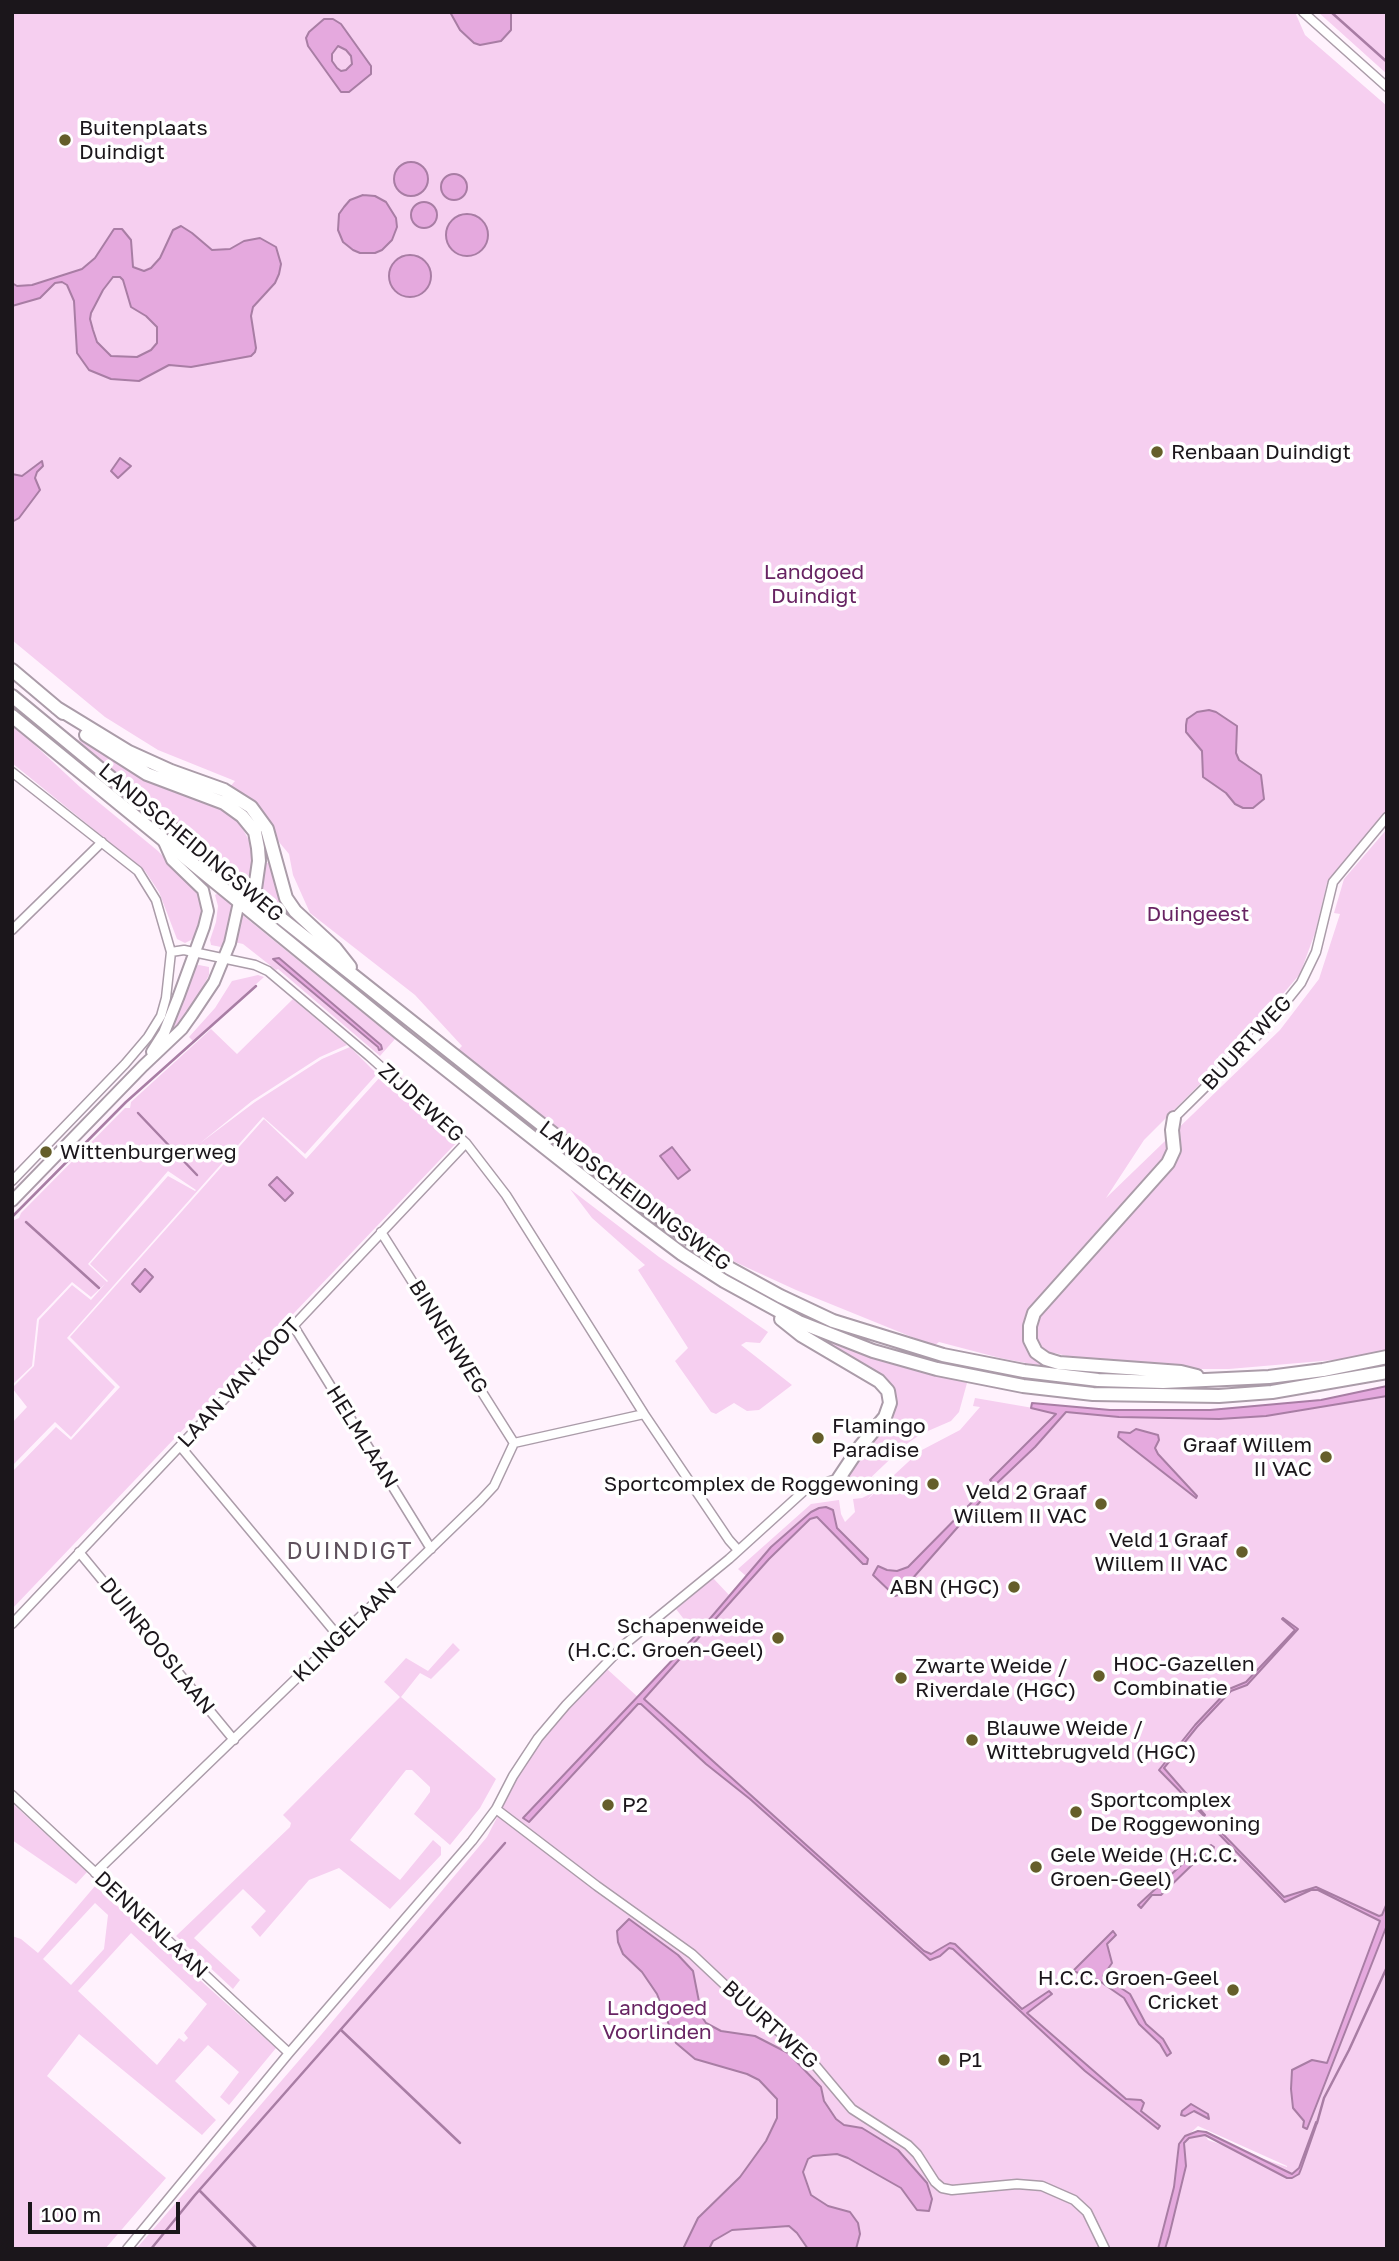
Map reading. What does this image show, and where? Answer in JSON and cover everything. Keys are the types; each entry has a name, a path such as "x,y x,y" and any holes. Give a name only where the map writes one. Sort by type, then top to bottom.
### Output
{"main road":[{"path":"12,670 92,739 136,768 224,803 242,816 254,832 258,848 259,861 253,896 255,916"},
{"name":"LANDSCHEIDINGSWEG","path":"12,696 363,985 692,1242 760,1285 833,1321 943,1355 1024,1371 1098,1380 1215,1381 1324,1370 1387,1357"},
{"path":"57,708 129,752 224,790 251,807 267,829 281,884 290,904 335,948 363,985"},
{"name":"LANDSCHEIDINGSWEG","path":"12,716 400,1033 682,1254 762,1304 826,1334 937,1368 1023,1386 1093,1394 1219,1396 1286,1390 1387,1372"},
{"path":"1174,1118 1174,1150 1168,1163 1034,1313 1030,1340 1036,1352 1059,1363 1181,1372 1215,1381"},
{"path":"762,1304 801,1335 880,1381 888,1391 890,1403 886,1417 859,1448 839,1478"}],"street":[{"path":"1303,12 1387,88"},
{"path":"12,772 138,871 150,888 162,916 171,952 166,998 161,1016 148,1037 12,1181"},
{"name":"BUURTWEG","path":"1174,1118 1264,1029 1301,984 1316,951 1333,882 1387,817"},
{"path":"12,930 102,842"},
{"path":"143,1066 164,1033 207,916 206,898 200,886 172,860 164,842"},
{"path":"12,1201 143,1066 182,1030 214,982 224,958 239,902 234,880"},
{"name":"ZIJDEWEG","path":"171,952 195,952 256,965 268,971 466,1143 506,1195 644,1414 738,1550"},
{"name":"LAAN VAN KOOT","path":"12,1624 466,1143"},
{"name":"BINNENWEG","path":"382,1232 514,1443"},
{"name":"HELMLAAN","path":"293,1325 431,1549"},
{"path":"514,1443 644,1414"},
{"name":"KLINGELAAN","path":"95,1872 494,1486 514,1443"},
{"path":"180,1446 339,1637"},
{"path":"127,2249 289,2053 472,1841 496,1809 513,1776 538,1738 566,1705 625,1644 805,1490 839,1478"},
{"name":"DUINROOSLAAN","path":"79,1552 234,1740"},
{"name":"DENNENLAAN","path":"12,1796 289,2053"},
{"name":"BUURTWEG","path":"496,1809 692,1954 759,2017 800,2047 852,2109 918,2154 934,2182 942,2188 952,2190 1017,2184 1042,2186 1074,2200 1087,2212 1105,2249"}],"green space":[{"name":"Landgoed Duindigt","path":"12,12 1295,12 1305,35 1387,106 1387,810 1327,883 1315,933 1300,974 1241,1043 1144,1140 1106,1198 1280,1030 1319,979 1340,914 1334,913 1344,879 1387,829 1387,1350 1345,1359 1229,1369 1197,1369 1078,1359 1055,1353 1052,1368 939,1342 934,1346 735,1262 707,1247 523,1104 458,1050 462,1046 415,995 310,913 293,875 289,854 274,836 264,814 248,800 228,789 235,781 158,750 105,717 12,640"},
{"path":"1318,12 1387,12 1387,74"},
{"path":"12,724 80,787 158,851 202,896 205,907 197,937 185,943 177,939 159,892 145,871 12,763"},
{"path":"75,738 147,778 211,803 229,813 240,824 251,844 252,867 248,882"},
{"path":"266,863 273,863 285,902 279,909 261,894"},
{"path":"218,893 235,908 226,943 221,947 211,945 210,940 216,922 218,906 215,895"},
{"path":"240,913 395,1039 380,1056 278,969 243,944 234,942"},
{"path":"195,966 209,967 209,975 197,999 172,1035 169,1033"},
{"path":"258,975 264,977 193,1041 189,1037 215,1008 232,981"},
{"path":"293,999 347,1045 320,1057 252,1101 199,1144 255,1102 322,1059 350,1047 377,1074 305,1154 263,1117 67,1338 115,1387 71,1437 55,1422 12,1466 12,1423 27,1407 12,1388 34,1366 39,1320 72,1285 91,1300 105,1284 91,1297 72,1282 37,1319 32,1366 12,1385 12,1221 19,1218 125,1108 130,1108 131,1102 211,1029 237,1054","holes":["168,1171 196,1190 168,1176 90,1264 108,1281 88,1264"]},
{"path":"381,1076 457,1142 12,1609 12,1472 56,1427 71,1440 120,1387 70,1337 264,1119 306,1159"},
{"path":"570,1189 659,1257 768,1332 760,1343 746,1342 741,1345 792,1385 759,1410 747,1411 734,1403 716,1414 711,1412 675,1361 688,1348 638,1270 645,1265 592,1218"},
{"path":"805,1331 899,1366 967,1383 959,1412 951,1421 921,1434 905,1445 864,1484 865,1487 854,1488 845,1479 855,1460 894,1413 894,1392"},
{"name":"Landgoed Voorlinden","path":"1387,1396 1387,2249 136,2249 487,1837 525,1763 575,1700 607,1669 652,1707 643,1699 769,1559 810,1519 817,1517 818,1508 771,1547 746,1576 738,1569 811,1504 839,1500 845,1522 855,1512 853,1499 874,1492 867,1500 920,1451 960,1430 980,1407 973,1406 975,1398 1068,1414 1219,1419 1266,1416","holes":["1198,2126 1287,2166 1208,2140 1205,2135 1181,2142"]},
{"path":"713,1578 729,1595 696,1635 676,1609"},
{"path":"453,1643 460,1650 431,1679 420,1673 401,1697 496,1779 480,1808 450,1845 414,1814 430,1792 430,1787 412,1770 406,1770 350,1840 400,1880 433,1840 441,1847 441,1855 390,1909 339,1868 309,1880 260,1937 251,1927 266,1911 243,1889 194,1938 240,1980 233,1989 176,1936 290,1827 291,1823 283,1815 400,1697 384,1682 406,1658 428,1671"},
{"path":"12,1803 87,1872 76,1884 12,1840"},
{"path":"95,1886 276,2048 229,2105 220,2097 239,2072 208,2045 175,2081 216,2120 202,2135 79,2034 47,2076 166,2178 105,2249 12,2249 12,1936 21,1939 38,1953","holes":["95,1903 108,1915 104,1949 71,1985 43,1959","131,1933 207,2004 184,2033 188,2038 184,2042 179,2038 157,2065 78,1991"]}],"shaded area":[{"path":"450,12 511,12 511,30 501,41 480,45 460,30"},
{"path":"324,19 333,19 341,24 371,66 371,74 349,92 341,92 308,46 306,38","holes":["338,46 351,56 352,64 341,71 332,61 332,54"]},
{"path":"411,162 423,167 428,179 423,191 411,196 399,191 394,179 399,167"},
{"path":"454,174 463,178 467,187 463,196 454,200 445,196 441,187 445,178"},
{"path":"363,195 375,196 386,202 396,218 397,227 392,240 375,253 353,250 343,242 338,230 339,214 350,200"},
{"path":"424,202 433,206 437,215 433,224 424,228 415,224 411,215 415,206"},
{"path":"467,214 482,220 488,235 482,250 467,256 452,250 446,235 452,220"},
{"path":"181,226 212,250 230,249 244,241 260,238 276,247 281,264 279,274 275,283 253,307 251,316 256,348 251,356 191,367 169,365 139,381 111,379 89,370 77,353 74,301 67,285 62,282 55,283 40,298 12,306 12,283 17,286 32,285 82,269 95,258 114,229 122,229 131,240 133,267 144,271 160,258 173,230","holes":["113,277 120,277 131,307 157,327 157,343 151,350 137,357 111,356 97,342 90,319 103,290"]},
{"path":"410,255 425,261 431,276 425,291 410,297 395,291 389,276 395,261"},
{"path":"120,458 131,466 118,478 111,471"},
{"path":"42,461 43,466 35,478 40,490 19,518 12,522 12,474 22,476"},
{"path":"1209,710 1237,726 1236,753 1239,760 1261,775 1264,799 1253,808 1243,808 1235,804 1226,793 1203,777 1202,751 1186,732 1186,725 1187,719 1197,712"},
{"path":"279,958 381,1045 382,1049 379,1050 273,959"},
{"path":"672,1147 690,1170 678,1179 660,1156"},
{"path":"277,1177 293,1193 285,1201 269,1185"},
{"path":"145,1269 153,1277 140,1292 132,1284"},
{"path":"1387,1386 1387,1396 1266,1416 1219,1419 1119,1417 1066,1412 1035,1447 995,1485 990,1480 1056,1414 1031,1408 1032,1403 1110,1410 1210,1410 1321,1400"},
{"path":"1136,1429 1158,1435 1155,1448 1158,1454 1196,1498 1118,1437 1119,1432 1130,1433"},
{"path":"982,1492 986,1495 898,1595 895,1596 873,1575 878,1566 897,1571 908,1567"},
{"path":"826,1507 833,1510 837,1528 868,1559 867,1564 863,1564 817,1517 810,1519 769,1559 644,1699 924,1951 931,1954 950,1943 955,1944 1022,2009 1049,1991 1052,1994 1027,2013 1126,2099 1141,2100 1144,2103 1141,2111 1160,2126 1158,2129 1085,2071 953,1949 949,1948 930,1960 641,1704 638,1704 529,1822 523,1818 696,1635 771,1547 811,1512"},
{"path":"1283,1618 1298,1629 1247,1685 1231,1691 1164,1768 1204,1816 1159,1770 1195,1725 1229,1689 1246,1682 1295,1630"},
{"path":"1217,1828 1284,1897 1316,1887 1379,1916 1387,1903 1387,1925 1307,2129 1303,2127 1304,2121 1293,2108 1292,2070 1312,2060 1327,2063 1380,1921 1318,1890 1311,1890 1285,1902 1215,1830"},
{"path":"1211,1845 1214,1847 1212,1853 1195,1862 1161,1895 1152,1895 1141,1908 1138,1905 1190,1857"},
{"path":"629,1919 678,1955 693,1971 702,2017 706,2023 721,2031 755,2036 788,2053 821,2087 824,2101 836,2119 844,2125 862,2128 898,2150 927,2183 932,2199 929,2211 917,2210 901,2188 848,2158 837,2154 813,2156 808,2159 803,2172 811,2195 828,2206 850,2212 858,2223 860,2234 856,2249 808,2249 789,2226 732,2230 713,2241 709,2249 683,2249 698,2218 740,2177 766,2141 777,2118 777,2099 759,2080 695,2059 676,2043 657,1994 642,1972 623,1954 618,1942 617,1931"},
{"path":"1113,1931 1116,1935 1107,1944 1112,1963 1103,1976 1130,1994 1146,2024 1163,2039 1171,2053 1167,2056 1160,2044 1139,2024 1124,1998 1098,1980 1073,1971"},
{"path":"1191,2104 1208,2114 1209,2119 1194,2111 1185,2116 1181,2115"},
{"path":"1316,2122 1299,2174 1292,2178 1287,2178 1205,2135 1189,2138 1184,2143 1186,2166 1169,2236 1165,2249 1158,2249 1174,2187 1179,2144 1185,2136 1198,2131 1206,2132 1292,2174 1299,2168"}],"waterway":[{"path":"1331,12 1387,62"},
{"path":"12,1217 126,1102 256,986"},
{"path":"138,1113 197,1175"},
{"path":"26,1222 99,1288"},
{"path":"151,2249 195,2195 505,1843"},
{"path":"1317,2123 1324,2098 1387,1967"},
{"path":"341,2030 460,2143"},
{"path":"200,2191 257,2249"}],"place":[{"name":"Buitenplaats Duindigt","path":"65,140"},
{"name":"Renbaan Duindigt","path":"1157,452"},
{"name":"Wittenburgerweg","path":"46,1152"},
{"name":"Flamingo Paradise","path":"818,1438"},
{"name":"Graaf Willem II VAC","path":"1326,1457"},
{"name":"Sportcomplex de Roggewoning","path":"933,1484"},
{"name":"Veld 2 Graaf Willem II VAC","path":"1101,1504"},
{"name":"Veld 1 Graaf Willem II VAC","path":"1242,1552"},
{"name":"ABN (HGC)","path":"1014,1587"},
{"name":"Schapenweide (H.C.C. Groen-Geel)","path":"778,1638"},
{"name":"HOC-Gazellen Combinatie","path":"1099,1676"},
{"name":"Zwarte Weide / Riverdale (HGC)","path":"901,1678"},
{"name":"Blauwe Weide / Wittebrugveld (HGC)","path":"972,1740"},
{"name":"P2","path":"608,1805"},
{"name":"Sportcomplex De Roggewoning","path":"1076,1812"},
{"name":"Gele Weide (H.C.C. Groen-Geel)","path":"1036,1867"},
{"name":"H.C.C. Groen-Geel Cricket","path":"1233,1990"},
{"name":"P1","path":"944,2060"}],"district":[{"name":"DUINDIGT","path":"350,1552"}],"park label":[{"name":"Duingeest","path":"1198,914"}]}
